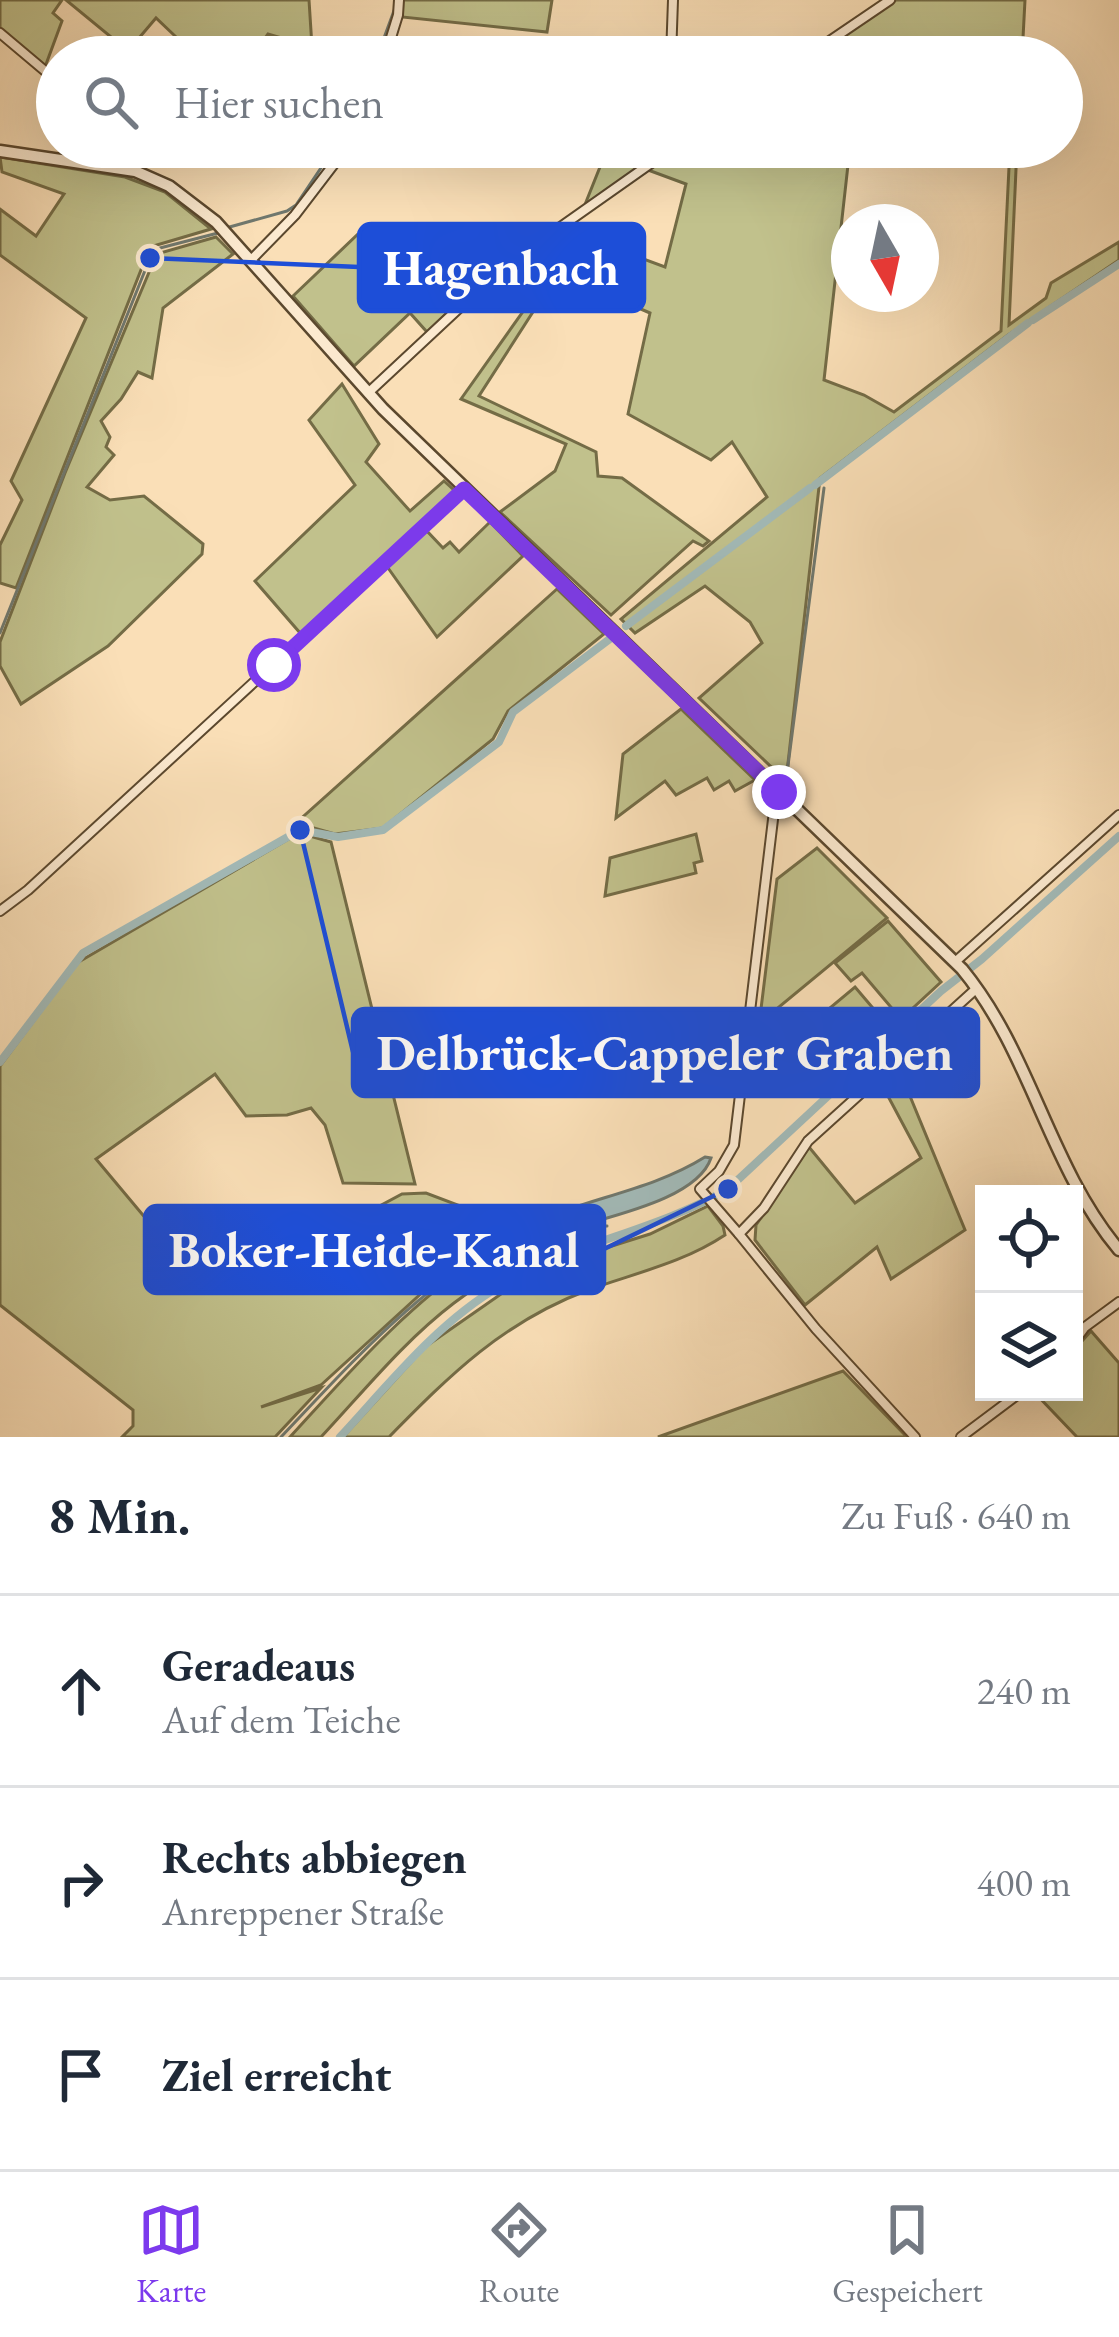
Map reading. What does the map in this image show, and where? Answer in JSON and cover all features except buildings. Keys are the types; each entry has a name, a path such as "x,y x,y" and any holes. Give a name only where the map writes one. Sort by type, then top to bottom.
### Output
{"street":[{"path":"392,36 399,0"},
{"path":"672,36 673,0"},
{"path":"867,16 868,0"},
{"path":"837,36 890,0"},
{"path":"0,33 36,63"},
{"path":"0,151 36,156"},
{"path":"119,168 169,186 216,221 367,394 965,974 1012,1042 1073,1186 1119,1250"},
{"path":"251,260 295,215 330,168"},
{"path":"367,394 501,268 639,168"},
{"path":"0,911 64,858 464,489"},
{"path":"779,792 734,1145 719,1171 700,1189 816,1329 915,1437"},
{"path":"740,1234 764,1208 808,1142 1119,814"},
{"path":"1083,1330 1119,1302"},
{"path":"961,1437 1009,1401"}],"green space":[{"path":"0,0 62,0 53,13 62,21 56,36 36,36 36,60 0,30"},
{"path":"66,0 309,0 311,36 175,36 156,18 141,36 110,36"},
{"path":"401,0 552,0 547,32 402,17"},
{"path":"896,0 1025,0 1023,36 844,36"},
{"path":"0,157 36,163 36,168 125,177 165,192 211,229 150,247 16,588 0,583 0,545 22,500 11,481 86,318 0,255 0,209 36,236 64,194 2,172"},
{"path":"600,168 639,168 584,207"},
{"path":"643,168 848,168 844,204 831,204 832,312 824,380 894,412 1001,331 1009,168 1016,168 1009,325 1046,298 1051,283 1119,242 1119,260 1008,335 820,478 786,781 699,698 762,643 750,622 705,586 635,633 621,619 767,497 732,442 711,460 628,414 650,313 558,273 479,396 596,452 598,476 622,478 709,541 703,546 693,541 611,615 500,512 555,471 566,444 461,399 556,265 532,247 560,228 665,267 686,184"},
{"path":"357,235 452,308 427,332 410,313 354,366 293,296"},
{"path":"216,237 233,254 163,308 152,378 138,372 101,421 110,437 106,447 114,455 87,487 110,500 144,496 203,544 202,554 108,646 21,704 0,666 0,642 65,473 155,258"},
{"path":"342,384 379,444 366,462 410,511 444,481 455,491 301,634 255,581 355,485 309,420"},
{"path":"490,522 523,556 437,637 386,565 424,528 443,548 450,542 459,552"},
{"path":"557,589 604,634 508,711 493,739 383,828 335,834 296,823"},
{"path":"681,709 755,780 735,791 729,781 714,790 707,778 676,795 665,781 616,818 623,754"},
{"path":"299,833 331,842 415,1184 343,1183 325,1125 311,1108 287,1115 246,1116 215,1074 96,1159 188,1269 243,1229 252,1241 315,1213 322,1222 357,1218 402,1194 426,1193 513,1226 460,1258 321,1385 261,1407 321,1388 275,1437 122,1437 133,1426 133,1410 0,1305 0,1066 77,963"},
{"path":"696,834 702,861 694,863 696,873 605,896 610,858"},
{"path":"817,848 887,918 773,1012 760,1017 777,879"},
{"path":"888,921 941,982 901,1019 862,973 851,981 835,963"},
{"path":"855,987 889,1027 828,1079 794,1038"},
{"path":"898,1067 965,1230 891,1279 877,1247 805,1305 755,1240 756,1225 809,1147 855,1203 921,1158 881,1083"},
{"path":"708,1206 725,1235 676,1260 588,1290 530,1318 457,1371 389,1437 343,1437 425,1347 501,1294 577,1257 650,1234"},
{"path":"537,1229 569,1240 495,1276 454,1303 401,1350 321,1437 290,1437 372,1348 439,1287 480,1258"},
{"path":"1091,1331 1119,1363 1119,1437 1077,1437 1043,1401 1083,1401 1083,1340"},
{"path":"843,1371 907,1437 658,1437"}],"water":[{"path":"711,1158 703,1172 656,1202 583,1225 567,1215 542,1225 535,1222 664,1178"}],"waterway":[{"path":"385,36 395,8"},
{"path":"226,228 287,211 321,168"},
{"path":"0,633 150,258 160,248 218,233"},
{"path":"1033,320 1119,264"},
{"path":"815,485 1028,323"},
{"path":"626,626 810,488"},
{"path":"786,781 824,488"},
{"path":"0,1062 83,953 300,830 338,837 383,830 499,742 513,712 615,635"},
{"path":"340,1437 435,1336 500,1286 728,1189 941,991 1119,836"},
{"path":"546,1227 607,1226"},
{"path":"281,1437 395,1321 458,1270 528,1229"}],"place":[{"name":"Hagenbach","path":"150,258"},
{"name":"Delbrück-Cappeler Graben","path":"300,830"},
{"name":"Boker-Heide-Kanal","path":"728,1189"}],"route":[{"path":"274,665 464,489 779,792"}]}
